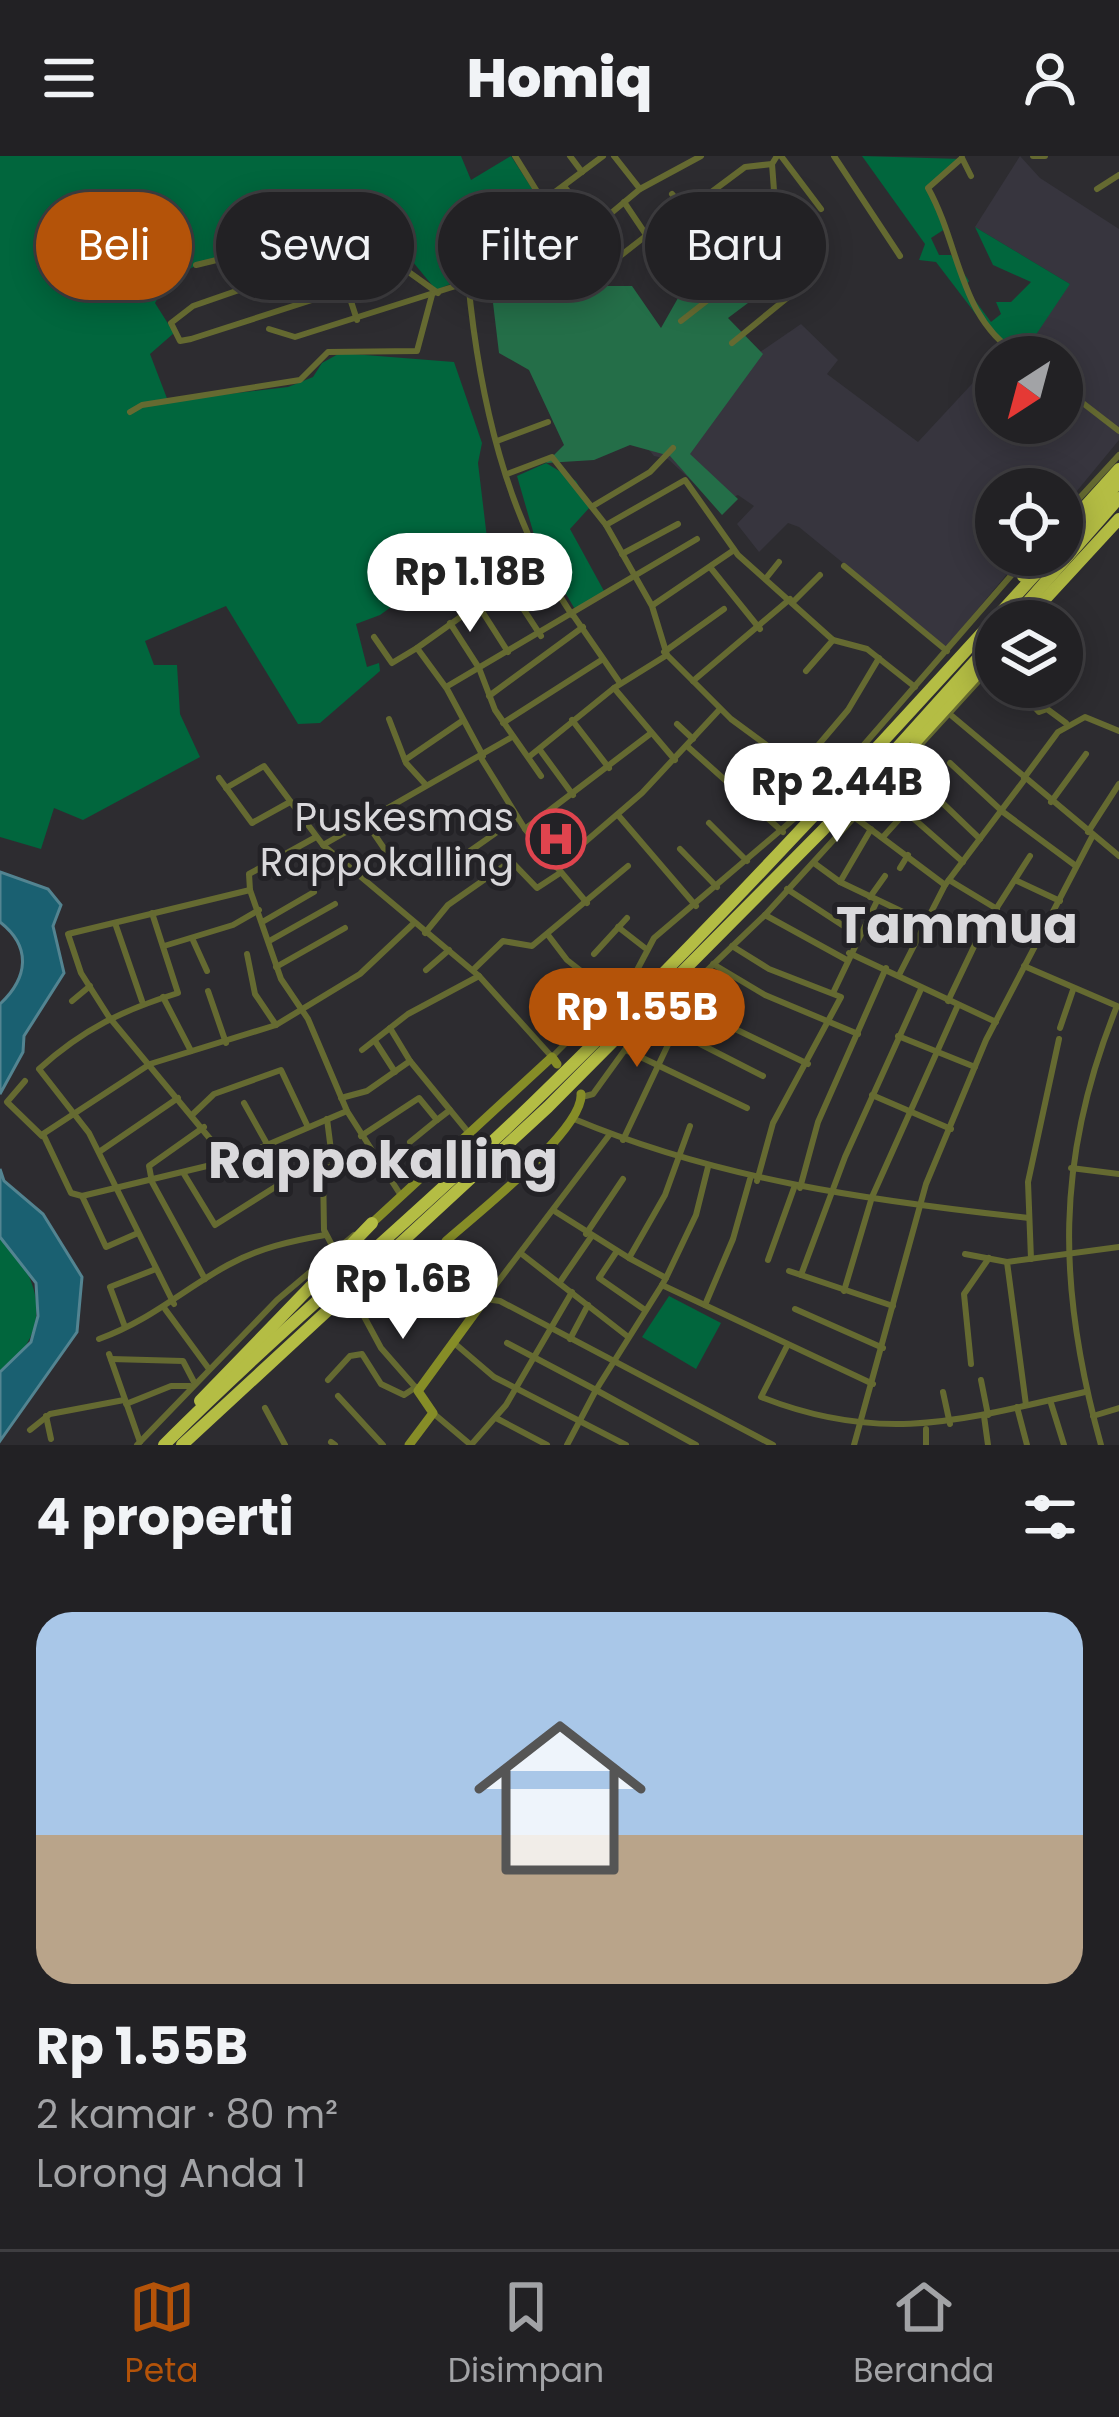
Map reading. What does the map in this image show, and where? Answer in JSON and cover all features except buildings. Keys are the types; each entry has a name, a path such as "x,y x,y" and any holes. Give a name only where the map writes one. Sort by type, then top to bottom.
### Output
{"highway":[{"path":"1083,509 1119,469"},
{"path":"1083,522 1119,482"},
{"path":"1029,600 1119,498"},
{"path":"1047,600 1119,519"},
{"path":"885,743 1024,576"},
{"path":"161,1445 535,1101 823,813 1034,576"},
{"path":"182,1445 473,1180 823,830 975,662"},
{"path":"823,830 975,680"},
{"path":"161,1445 372,1223"}],"street":[{"path":"515,156 537,192"},
{"path":"570,156 582,172"},
{"path":"556,192 603,156"},
{"path":"614,156 640,189"},
{"path":"680,156 686,166"},
{"path":"621,205 701,156"},
{"path":"834,156 900,256"},
{"path":"1033,156 1046,156"},
{"path":"971,176 961,157 928,189 947,222 975,310 990,336"},
{"path":"776,192 777,159"},
{"path":"777,159 806,192"},
{"path":"713,192 746,166 777,159"},
{"path":"1097,189 1119,175"},
{"path":"564,186 569,192"},
{"path":"624,202 645,234"},
{"path":"621,255 645,236"},
{"path":"196,265 216,260"},
{"path":"414,276 438,292"},
{"path":"269,328 296,337 438,292"},
{"path":"130,412 142,405 300,380 328,352 417,351 438,292"},
{"path":"216,298 188,308 171,322 182,341 310,300"},
{"path":"351,300 358,321"},
{"path":"470,300 475,357 530,549 617,686 650,734 675,760"},
{"path":"681,321 708,300"},
{"path":"732,343 781,300"},
{"path":"1083,403 1119,431"},
{"path":"497,441 548,422"},
{"path":"593,506 650,472 673,448"},
{"path":"1083,495 1119,455"},
{"path":"507,474 552,458 606,525 652,606 665,654 720,709 826,789"},
{"path":"606,525 686,481 722,524 734,550 833,640 863,647 915,687"},
{"path":"622,554 678,524"},
{"path":"446,688 698,539"},
{"path":"652,606 734,550"},
{"path":"767,577 779,562"},
{"path":"844,566 947,651"},
{"path":"710,568 760,629"},
{"path":"693,681 820,574"},
{"path":"194,1385 186,1362 110,1357 139,1444 334,1249 402,1198 555,1060 636,972 645,947 783,832 826,789 1011,576"},
{"path":"374,637 391,663 509,584 541,636"},
{"path":"477,604 508,652"},
{"path":"528,757 724,609"},
{"path":"450,623 479,668 503,723 541,776"},
{"path":"489,696 583,628"},
{"path":"806,671 833,640"},
{"path":"417,648 446,688 525,829 587,903"},
{"path":"798,769 851,705 879,658"},
{"path":"503,723 603,659"},
{"path":"773,1445 485,1299 448,1254 446,1241 501,1195 574,1119 582,1096 593,1094 626,1049 764,915 975,687"},
{"path":"1035,708 1066,723"},
{"path":"425,933 448,904 511,861 537,888 675,760 720,709"},
{"path":"951,715 1119,856"},
{"path":"899,975 947,882 1066,723 1085,717 1119,730"},
{"path":"389,719 405,760 426,785"},
{"path":"572,720 609,768"},
{"path":"405,760 463,721"},
{"path":"676,724 783,832"},
{"path":"525,829 650,734"},
{"path":"322,844 512,737"},
{"path":"539,748 573,795"},
{"path":"1052,802 1086,754"},
{"path":"950,763 1003,812 1076,866"},
{"path":"226,788 263,766 322,844 476,973 555,1060"},
{"path":"905,767 981,840"},
{"path":"219,778 252,823 290,802"},
{"path":"854,1445 919,1204 996,1022 1106,801 1119,784"},
{"path":"883,837 929,787"},
{"path":"884,797 963,862"},
{"path":"1106,801 1119,809"},
{"path":"618,815 696,906"},
{"path":"470,851 518,818"},
{"path":"856,818 947,882 997,909"},
{"path":"364,819 397,866"},
{"path":"709,824 747,861"},
{"path":"840,882 871,829"},
{"path":"316,837 249,874 250,890 277,967 302,1009 347,1112 402,1198"},
{"path":"680,850 717,887"},
{"path":"900,868 908,855"},
{"path":"948,1001 1030,856"},
{"path":"814,862 840,882 924,922"},
{"path":"362,1050 476,973 503,941 532,946 548,935 628,866"},
{"path":"833,994 885,876"},
{"path":"1015,880 1060,901"},
{"path":"226,1158 109,1017 90,986 69,932 250,890"},
{"path":"788,890 859,936"},
{"path":"264,921 314,892"},
{"path":"271,940 335,904"},
{"path":"164,946 259,910"},
{"path":"152,913 179,992 142,1001 109,1017 40,1067 99,1152 174,1304"},
{"path":"764,915 996,1022"},
{"path":"593,955 627,918"},
{"path":"115,922 142,1001"},
{"path":"42,1136 150,1064 276,1025 361,974 413,924"},
{"path":"618,927 645,947"},
{"path":"277,967 345,928"},
{"path":"548,935 567,960 613,996"},
{"path":"192,938 207,971"},
{"path":"705,1305 773,1123 832,1023 841,997 769,969 732,946"},
{"path":"426,970 448,950"},
{"path":"247,954 255,994 276,1025"},
{"path":"713,964 765,995 858,1034"},
{"path":"1024,966 1117,1005 1093,1062 1071,1168 1069,1252 1086,1391 1102,1445"},
{"path":"768,1260 818,1122 886,968"},
{"path":"72,1001 90,986"},
{"path":"800,1275 872,1095 921,989"},
{"path":"1060,1028 1073,990"},
{"path":"208,991 226,1043"},
{"path":"163,997 191,1051"},
{"path":"677,1001 808,1064"},
{"path":"844,1291 872,1197 958,1005"},
{"path":"657,1022 763,1076"},
{"path":"390,1028 410,1061 470,1135"},
{"path":"623,1140 674,1032"},
{"path":"898,1036 975,1067"},
{"path":"1031,1258 1029,1170 1059,1039"},
{"path":"375,1041 395,1072"},
{"path":"626,1049 747,1108"},
{"path":"341,1098 367,1091 410,1061"},
{"path":"192,1114 214,1094 281,1070 307,1125"},
{"path":"25,1081 7,1102 42,1136 71,1192 82,1196 184,1174 347,1112"},
{"path":"872,1095 952,1130"},
{"path":"99,1152 178,1098"},
{"path":"362,1136 419,1098 437,1120"},
{"path":"244,1102 267,1144"},
{"path":"410,1142 449,1110"},
{"path":"184,1174 215,1225 280,1184 333,1166 327,1119"},
{"path":"574,1119 623,1140 753,1180 1029,1218"},
{"path":"629,1258 665,1196 690,1126"},
{"path":"203,1127 150,1164 152,1182 206,1280"},
{"path":"328,1380 350,1356 362,1354 382,1385 404,1395 417,1389 556,1212 610,1134"},
{"path":"567,1445 611,1360 664,1282 696,1215 708,1167"},
{"path":"1071,1168 1119,1174"},
{"path":"323,1169 325,1235 334,1249"},
{"path":"560,1282 623,1179"},
{"path":"82,1196 106,1247 139,1233"},
{"path":"556,1212 705,1305 873,1384"},
{"path":"99,1339 165,1309 260,1250 325,1235"},
{"path":"965,1254 1007,1262 1119,1247"},
{"path":"616,1251 599,1277 645,1310"},
{"path":"523,1255 627,1336"},
{"path":"971,1364 964,1300 988,1258"},
{"path":"1007,1262 1027,1445"},
{"path":"126,1329 110,1287 156,1270"},
{"path":"789,1271 893,1306"},
{"path":"360,1309 381,1348 433,1413 471,1445 516,1388 572,1292"},
{"path":"570,1339 588,1305"},
{"path":"165,1309 209,1369"},
{"path":"795,1309 883,1348"},
{"path":"453,1342 483,1370 626,1445"},
{"path":"507,1343 696,1445"},
{"path":"787,1346 761,1397 858,1431 926,1429 1086,1391"},
{"path":"981,1379 988,1445"},
{"path":"30,1430 46,1416 125,1402 171,1386 194,1385"},
{"path":"944,1392 950,1424"},
{"path":"338,1396 383,1445"},
{"path":"1050,1400 1064,1445"},
{"path":"265,1408 285,1445"},
{"path":"1093,1416 1119,1408"},
{"path":"409,1445 433,1413"},
{"path":"46,1416 51,1439"},
{"path":"496,1418 547,1445"},
{"path":"926,1429 926,1445"}],"shaded area":[{"path":"1020,156 1040,178 1119,229 1119,440 1083,484 1083,468 975,468 975,576 1005,576 985,600 975,600 975,612 946,647 799,527 788,523 759,552 737,524 754,506 738,495 717,504 668,459 654,456 618,412 747,361 801,324 838,360 827,374 918,442 975,381 975,444 1083,444 1083,336 1018,336 1070,284 975,227"}],"green space":[{"path":"0,156 461,156 471,180 511,156 534,192 438,192 436,290 414,263 414,192 216,192 216,258 192,268 192,192 36,192 36,300 157,300 174,333 150,354 168,401 288,387 313,377 322,363 340,353 454,362 482,443 478,463 487,538 380,615 356,624 367,667 379,663 380,671 320,723 298,724 226,606 145,641 154,665 177,665 180,714 200,757 83,820 54,808 41,849 0,837"},
{"path":"862,156 961,159 931,189 948,227 931,238 939,255 951,255 969,281 965,287 991,322 1001,314 996,302 1011,302 1031,282 993,265 975,227 1070,284 1035,336 998,336 936,262 919,260 925,244"},
{"path":"621,286 632,286 661,328 677,300 752,300 728,318 763,354 690,454 738,499 722,515 670,456 630,445 594,460 546,463 564,445 529,370 499,353 493,300 621,300"},
{"path":"546,463 576,481 590,507 570,529 604,591 576,611 537,545 517,476"},
{"path":"0,1237 26,1270 36,1306 29,1341 0,1372"},
{"path":"669,1296 721,1323 696,1369 642,1337"}],"water":[{"path":"0,872 48,889 61,905 53,926 64,973 24,1036 23,1052 0,1094 0,1004 16,984 22,963 17,942 0,922"},
{"path":"0,1169 4,1181 43,1214 82,1277 77,1332 0,1441 0,1372 31,1342 38,1316 36,1283 0,1237"}],"place":[{"name":"Puskesmas Rappokalling","path":"556,839"}],"district":[{"name":"Tammua","path":"957,925"},
{"name":"Rappokalling","path":"383,1160"}]}
